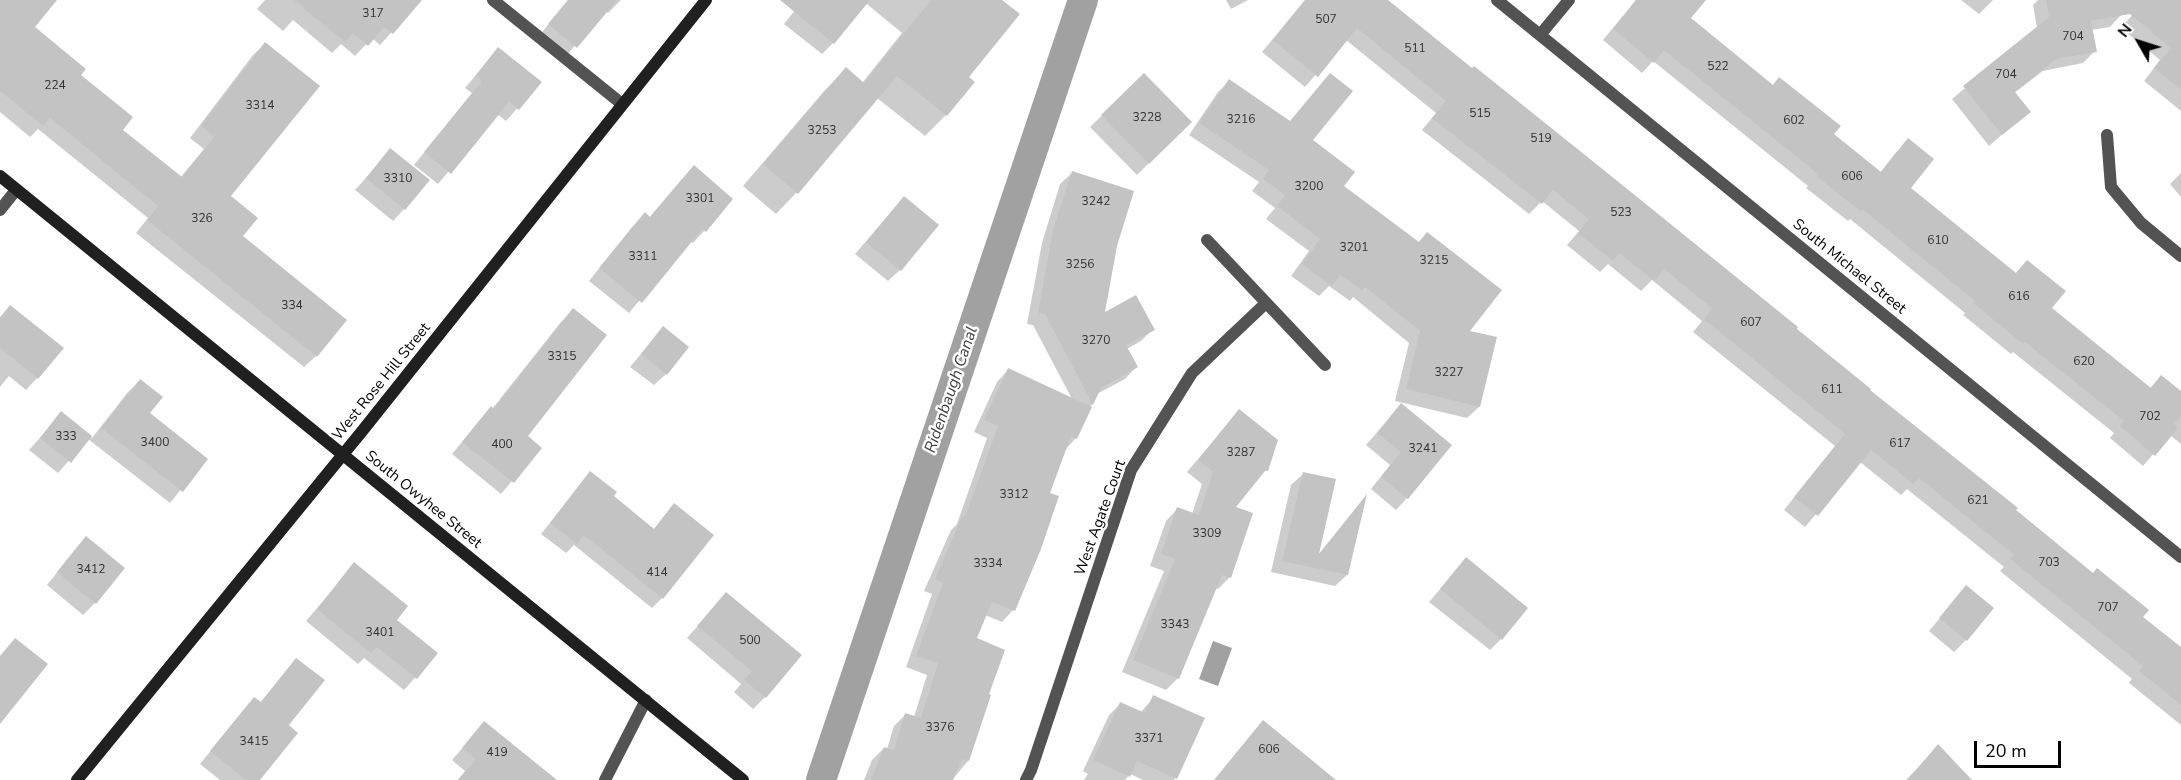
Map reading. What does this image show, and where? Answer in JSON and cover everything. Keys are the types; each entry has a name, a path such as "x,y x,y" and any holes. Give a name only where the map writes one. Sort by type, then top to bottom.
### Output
{"street":[{"path":"493,0 622,104"},
{"name":"West Rose Hill Street","path":"77,780 343,455 706,0"},
{"name":"South Michael Street","path":"1497,0 2181,557"},
{"path":"1540,35 1569,0"},
{"path":"2107,135 2111,186 2141,223 2181,256"},
{"name":"South Owyhee Street","path":"0,177 743,780"},
{"path":"0,210 16,190"},
{"path":"1207,240 1325,365"},
{"name":"West Agate Court","path":"1026,780 1131,470 1192,373 1266,303"},
{"path":"605,780 646,700"}],"shaded area":[{"path":"1213,641 1232,648 1218,686 1199,679"}],"building":[{"path":"0,0 57,0 35,27 86,69 81,75 133,117 123,130 182,177 214,137 201,126 265,42 320,86 231,196 258,218 243,236 347,320 317,357 147,220 158,206 50,118 43,126 0,91"},
{"path":"294,0 422,0 393,34 384,27 368,46 353,33 345,42"},
{"path":"568,0 617,0 577,48 548,24"},
{"path":"780,0 870,0 834,44"},
{"path":"931,0 1002,0 1020,14 969,77 975,82 947,116 897,76 798,194 763,164 846,67 864,83"},
{"path":"1305,0 1388,0 1600,167 1798,327 1797,329 1870,390 2018,508 2016,510 2093,573 2097,568 2149,610 2143,617 2181,647 2181,705 2139,671 2143,666 2010,559 2014,555 1919,478 1913,484 1871,450 1818,516 1794,497 1845,434 1704,319 1712,308 1664,269 1654,281 1620,253 1613,261 1578,233 1589,219 1553,190 1542,204 1432,118 1446,101 1357,28 1318,77 1273,40"},
{"path":"1636,0 1706,0 1691,18 1773,85 1779,77 1841,126 1834,134 1881,172 1908,138 1934,159 1911,188 2016,273 2027,260 2066,291 2052,308 2151,388 2161,375 2181,391 2181,416 2174,424 2178,428 2155,456 2120,426 2124,421 2025,342 2023,344 1973,303 1975,301 1862,209 1860,211 1816,176 1818,174 1664,50 1654,63 1613,29"},
{"path":"2046,0 2181,0 2181,90 2154,68 2171,48 2130,14 2091,21 2097,52 2056,59 2015,92 2031,112 2002,135 1963,86 2049,17"},
{"path":"498,47 542,82 519,110 509,102 451,174 424,152 482,81 476,75"},
{"path":"1144,73 1192,122 1149,164 1101,115"},
{"path":"1330,73 1353,91 1313,140 1355,172 1344,186 1419,242 1427,232 1502,290 1470,331 1497,337 1480,407 1406,389 1420,331 1365,287 1362,290 1340,275 1332,286 1302,264 1320,239 1277,206 1285,195 1263,179 1269,170 1199,123 1229,79 1290,121"},
{"path":"390,148 430,180 405,210 366,178"},
{"path":"694,165 733,199 706,232 702,229 642,303 599,268 645,212 650,217"},
{"path":"1072,171 1134,191 1117,246 1105,312 1136,295 1155,330 1126,345 1138,367 1101,388 1093,405 1045,314 1038,313 1053,230"},
{"path":"904,196 939,225 901,271 866,242"},
{"path":"10,305 64,348 38,379 0,348 0,318"},
{"path":"573,308 607,335 528,436 542,448 514,483 462,442 491,406 494,409"},
{"path":"663,326 689,347 667,375 641,354"},
{"path":"1008,368 1092,407 1077,439 1071,436 1050,493 1059,496 1041,549 1015,611 992,602 977,638 1005,650 969,761 962,759 953,780 871,780 884,747 894,750 905,713 921,718 938,663 916,656 943,583 935,579 962,516 965,517 998,426 984,420"},
{"path":"140,379 163,397 150,413 208,459 183,492 101,428"},
{"path":"1401,403 1452,445 1408,499 1381,477 1401,452 1377,433"},
{"path":"1239,409 1278,440 1268,471 1265,471 1236,507 1253,513 1231,578 1222,575 1179,679 1133,660 1175,559 1161,554 1177,507 1199,515 1213,472 1198,460"},
{"path":"61,411 92,436 71,463 40,438"},
{"path":"590,471 617,492 614,496 654,529 674,503 714,535 663,599 584,535 577,544 550,523"},
{"path":"1303,472 1336,479 1319,554 1367,494 1348,575 1282,561"},
{"path":"86,536 125,568 96,604 57,572"},
{"path":"1466,557 1528,608 1502,640 1440,589"},
{"path":"354,562 408,606 397,620 438,653 417,679 377,647 371,653 317,609"},
{"path":"1966,585 1994,608 1967,641 1939,618"},
{"path":"726,592 802,655 766,698 744,680 752,671 697,626"},
{"path":"15,638 48,664 0,724 0,656"},
{"path":"296,658 325,680 289,725 298,733 260,780 246,780 210,751 254,697 261,702"},
{"path":"1153,695 1205,718 1177,779 1137,761 1130,777 1093,760 1120,702 1145,713"},
{"path":"1263,720 1336,780 1214,780"},
{"path":"484,721 557,780 458,780 476,759 462,748"},
{"path":"1938,744 1972,780 1908,780"}],"waterway":[{"name":"Ridenbaugh Canal","path":"821,780 1083,0"}]}
